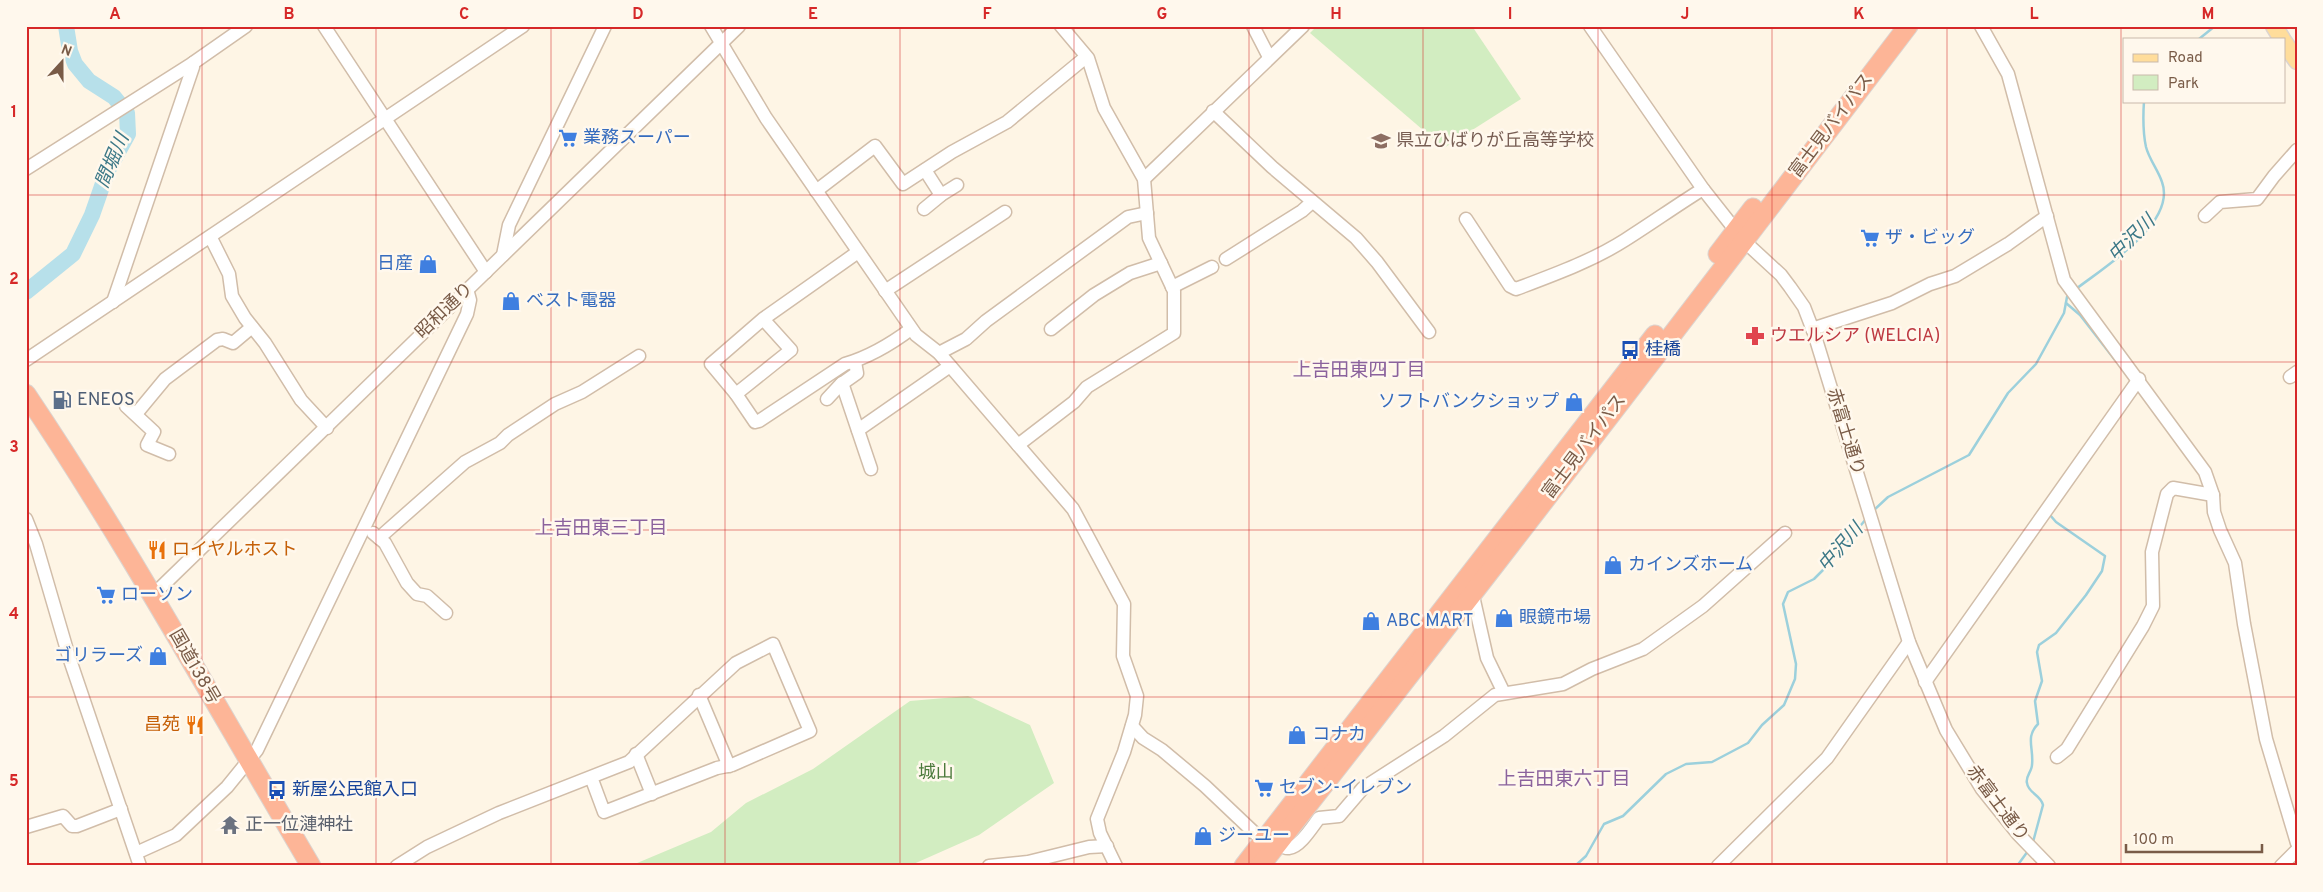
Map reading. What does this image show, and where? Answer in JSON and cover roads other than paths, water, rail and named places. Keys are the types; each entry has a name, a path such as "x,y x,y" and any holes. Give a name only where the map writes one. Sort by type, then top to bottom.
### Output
{"highway":[{"name":"富士見バイパス","path":"1244,866 1271,842 1473,596 1640,374 1892,26"},
{"name":"富士見バイパス","path":"1260,866 1271,842 1740,236 1908,26"},
{"name":"国道138号","path":"26,394 61,446 153,595 248,761 311,866"}],"main road":[{"path":"2274,26 2281,38"},
{"path":"2286,45 2297,61"}],"street":[{"path":"27,166 114,114 246,26"},
{"path":"324,26 486,272"},
{"path":"26,360 387,120 523,26"},
{"path":"503,255 509,225 605,26"},
{"path":"711,26 766,118 916,336 939,353 1073,509 1124,604 1123,656 1137,696 1132,726 1124,752 1097,819 1100,833 1116,866"},
{"name":"昭和通り","path":"153,595 739,26"},
{"path":"1018,445 1074,402 1087,387 1174,333 1176,309 1172,287 1150,238 1144,179 1104,108 1086,56 1062,26"},
{"path":"1253,26 1269,57"},
{"path":"1144,179 1303,26"},
{"name":"赤富士通り","path":"1590,26 1703,189 1740,236 1781,275 1804,307 1909,642 1946,730 1982,789 2018,834 2049,866"},
{"path":"1981,26 2008,74 2064,280 2139,379 2205,472 2213,495 2214,512 2220,530 2236,563 2244,624 2266,739 2297,843"},
{"path":"816,191 875,146 903,184 952,152 1007,122 1086,56"},
{"path":"112,302 194,67 193,63"},
{"path":"1213,111 1312,202 1356,238 1377,262 1428,332"},
{"path":"2205,216 2220,202 2257,199 2297,150"},
{"path":"925,170 941,195"},
{"path":"924,209 957,185"},
{"path":"1466,219 1510,286 1516,289 1565,271 1625,240 1656,217 1703,189"},
{"path":"1226,259 1302,211 1312,202"},
{"path":"885,291 1005,212"},
{"path":"939,353 966,339 986,321 1128,217 1147,213"},
{"path":"1812,329 1892,303 1930,284 1955,276 2008,244 2047,216"},
{"path":"211,238 229,274 232,296 265,343 301,400 326,428"},
{"path":"858,252 763,319 711,364 736,394 755,422 845,364 855,362 894,342 911,329"},
{"path":"1051,328 1094,295 1130,273 1161,262"},
{"path":"1172,287 1212,267"},
{"path":"136,853 176,834 227,787 257,750 467,314 470,300 467,289"},
{"path":"736,394 791,350 763,319"},
{"path":"169,454 146,445 154,432 131,410 165,379 217,340 223,339 234,343 252,327"},
{"path":"380,538 465,462 500,443 508,435 555,404 582,392 639,356"},
{"path":"826,399 842,383 857,373 855,362"},
{"path":"858,430 950,366"},
{"path":"1925,682 2139,379"},
{"path":"842,383 872,469"},
{"path":"2057,757 2067,749 2143,626 2153,606 2152,552 2166,494 2173,488 2213,495"},
{"path":"26,519 31,543 140,866"},
{"path":"365,526 385,543 407,583 418,594 427,596 446,613"},
{"path":"1132,726 1143,738 1162,750 1271,842 1285,848 1290,848 1298,843 1319,818 1339,816 1363,788 1444,736 1489,699 1504,693 1563,684 1592,669 1643,649 1703,606 1785,533"},
{"path":"1473,596 1487,658 1504,693"},
{"path":"1718,866 1827,758 1909,642"},
{"path":"397,866 427,847 499,813 628,762 736,663 774,644 810,731 729,766 717,768 604,812 591,777"},
{"path":"699,695 729,766"},
{"path":"636,754 652,794"},
{"path":"26,827 63,816 72,826 77,826 121,809"},
{"path":"989,866 1028,862 1089,847 1107,846"},
{"path":"2281,866 2297,850"}],"waterway":[{"name":"間堀川","path":"26,292 73,254 92,215 107,172 128,134 127,113 114,97 89,81 75,64 70,51 66,26"},
{"name":"中沢川","path":"2200,38 2215,26"},
{"name":"中沢川","path":"2076,289 2135,243 2159,213 2164,198 2162,182 2146,147 2144,136 2144,102"},
{"name":"中沢川","path":"1873,511 1888,497 1969,455 2008,393 2036,364 2064,313 2067,297 2070,294"},
{"name":"中沢川","path":"2066,303 2080,315 2115,360"},
{"name":"中沢川","path":"2033,842 2043,805 2030,789 2027,781 2032,765 2031,738 2038,724 2035,701 2042,681 2037,652 2039,645 2056,633 2086,595 2102,571 2105,556 2056,522 2050,515"},
{"name":"中沢川","path":"1575,866 1586,856 1604,824 1623,816 1666,774 1686,764 1712,762 1748,743 1762,725 1784,705 1795,679 1796,664 1783,604 1788,592 1814,579 1829,564 1866,519"},
{"name":"中沢川","path":"2017,866 2028,851"}],"place":[{"name":"業務スーパー","path":"568,138"},
{"name":"県立ひばりが丘高等学校","path":"1381,141"},
{"name":"ザ・ビッグ","path":"1870,238"},
{"name":"日産","path":"428,264"},
{"name":"ベスト電器","path":"511,301"},
{"name":"ウエルシア (WELCIA)","path":"1755,336"},
{"name":"桂橋","path":"1630,350"},
{"name":"ENEOS","path":"62,400"},
{"name":"ソフトバンクショップ","path":"1574,402"},
{"name":"ロイヤルホスト","path":"157,550"},
{"name":"カインズホーム","path":"1613,565"},
{"name":"ローソン","path":"106,595"},
{"name":"眼鏡市場","path":"1504,618"},
{"name":"ABC MART","path":"1371,621"},
{"name":"ゴリラーズ","path":"158,656"},
{"name":"昌苑","path":"195,725"},
{"name":"コナカ","path":"1297,735"},
{"name":"セブン-イレブン","path":"1264,788"},
{"name":"新屋公民館入口","path":"277,790"},
{"name":"正一位漣神社","path":"230,825"},
{"name":"ジーユー","path":"1203,836"}],"district":[{"name":"上吉田東四丁目","path":"1359,371"},
{"name":"上吉田東三丁目","path":"601,529"},
{"name":"上吉田東六丁目","path":"1564,780"}],"park label":[{"name":"城山","path":"936,773"}]}
